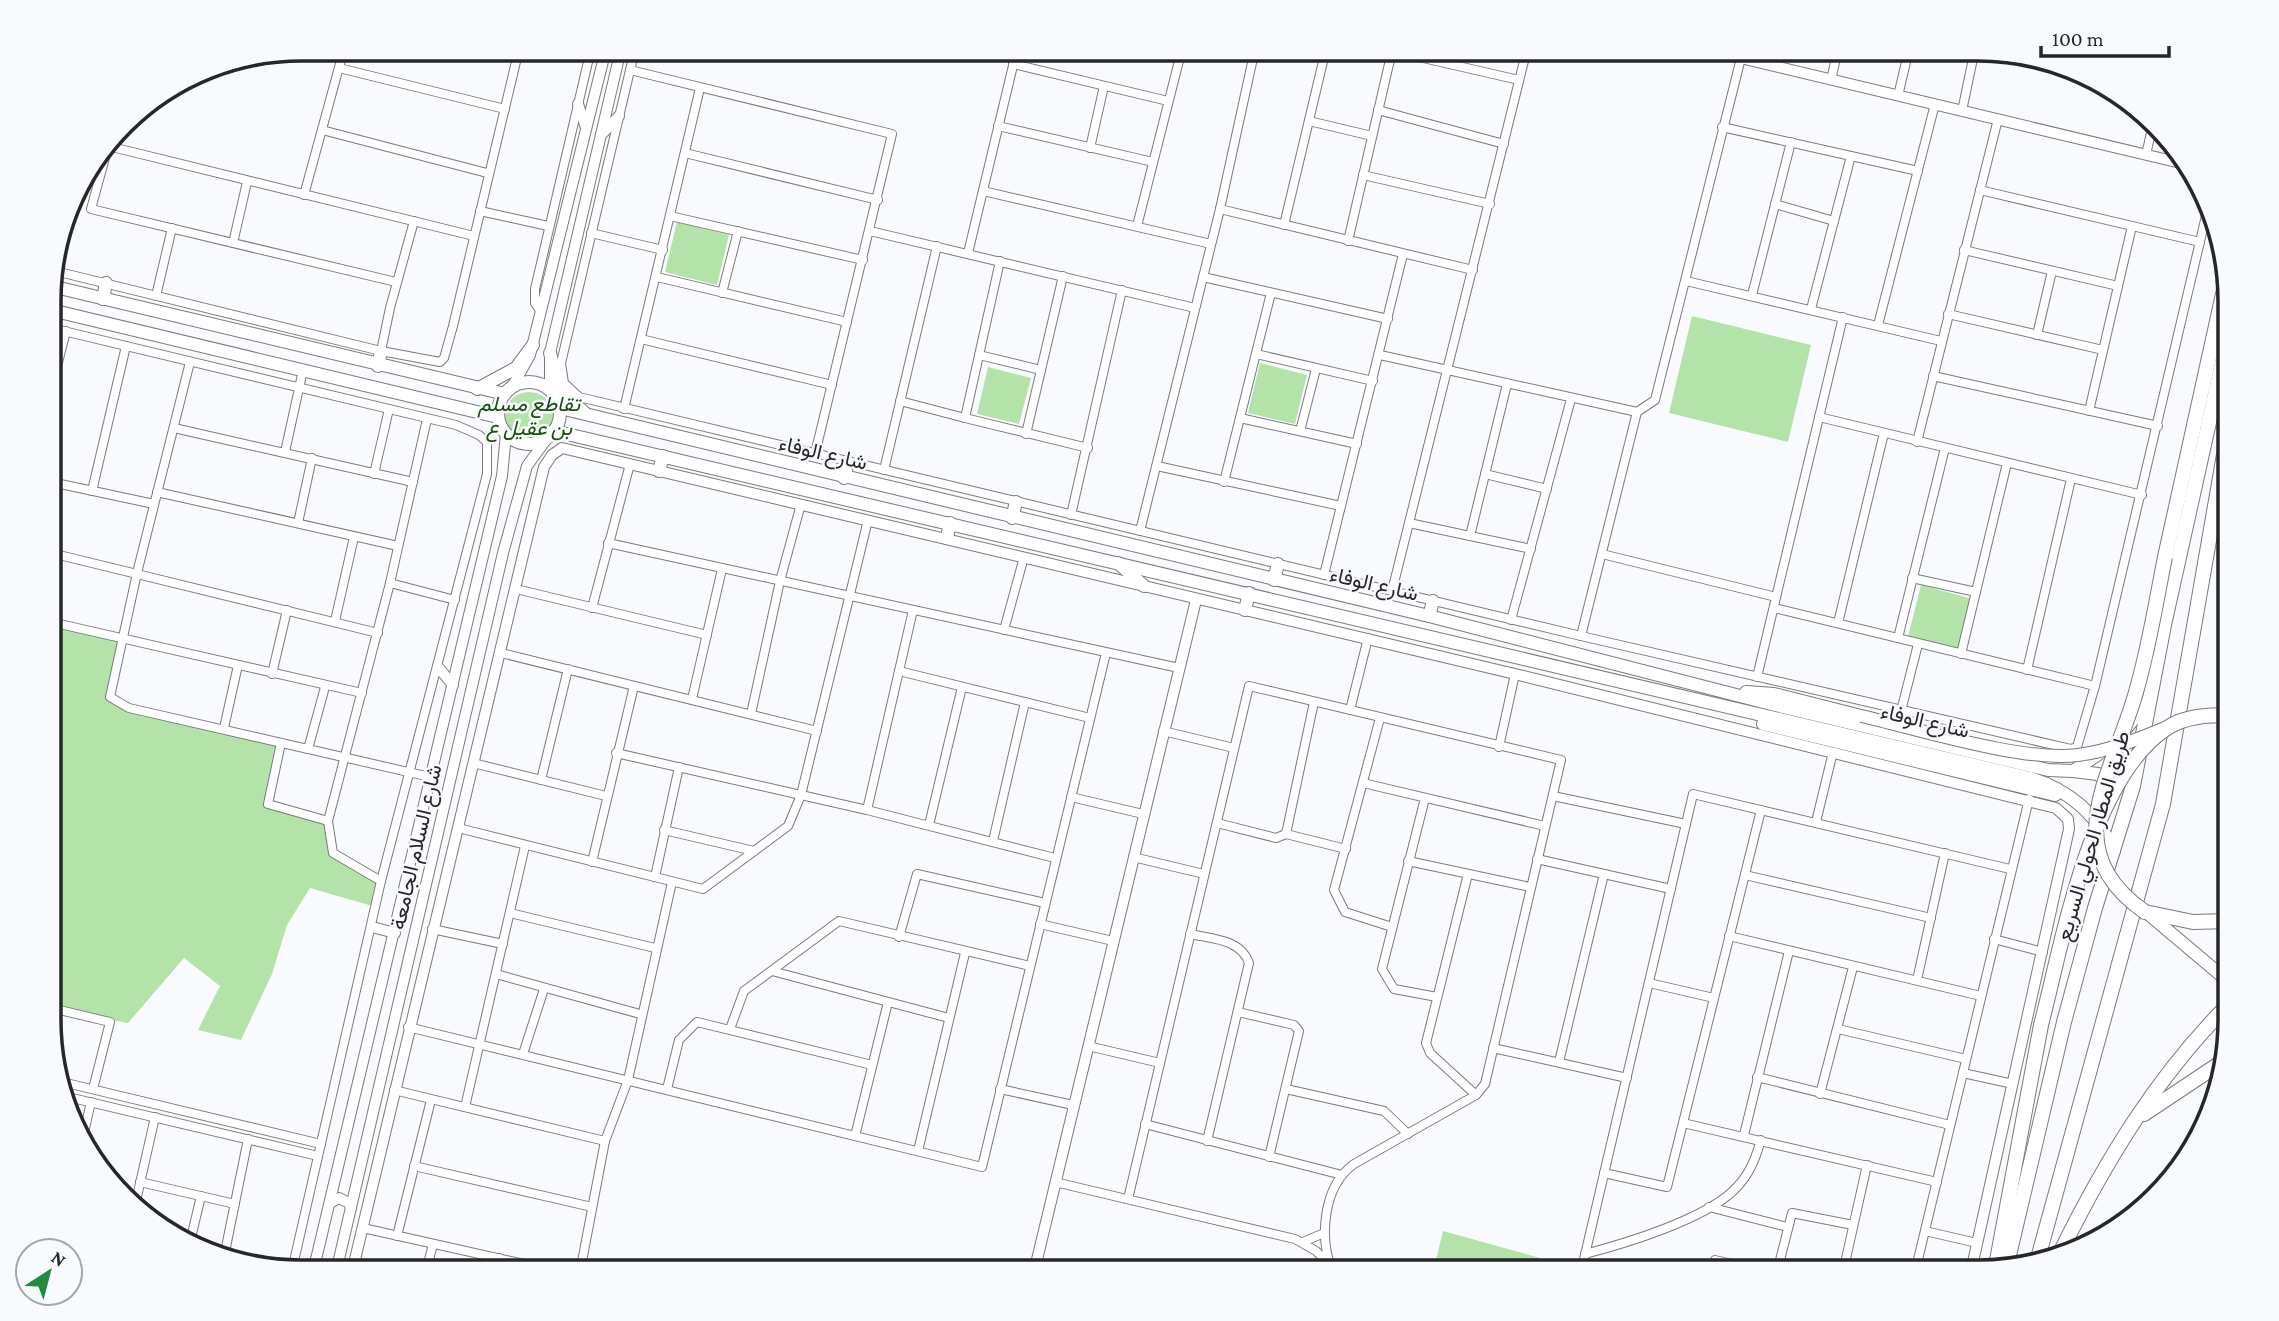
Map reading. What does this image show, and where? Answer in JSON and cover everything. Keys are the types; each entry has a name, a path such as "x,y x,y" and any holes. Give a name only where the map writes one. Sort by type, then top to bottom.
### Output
{"highway":[{"path":"2217,321 2141,673 2100,793 2095,833 2109,876 2123,894 2146,912 2193,922 2217,921"},
{"name":"طريق المطار الحولي السريع","path":"2009,1257 2064,1022 2133,786 2164,625 2217,390"},
{"path":"2040,1251 2163,804 2182,710 2217,503"},
{"path":"1997,1259 2042,1025 2081,870 2101,819 2139,756 2168,727 2202,716 2217,715"},
{"path":"2065,1243 2099,1177 2173,1064 2217,1018"},
{"path":"2130,1128 2160,1101 2213,1068"}],"main road":[{"path":"103,299 106,283"},
{"path":"62,289 476,389 508,390 531,382 550,390 560,408 551,434 531,444 514,440 506,434 498,417 508,390"},
{"path":"61,312 498,417"},
{"path":"476,389 516,368 533,345"},
{"path":"378,366 381,351"},
{"path":"550,353 560,391 591,417"},
{"path":"286,366 297,365 330,373 339,365 331,354"},
{"name":"شارع الوفاء","path":"551,434 715,468 2031,778 2094,808 2106,803 2111,793 2103,777 2073,771 2048,770 1429,616 560,408"},
{"path":"715,468 708,462 710,454 756,461 765,459"},
{"path":"659,471 663,456"},
{"path":"844,478 848,462"},
{"path":"1012,518 1016,502"},
{"path":"947,538 950,523"},
{"path":"1118,562 1144,586"},
{"path":"1274,580 1278,564"},
{"path":"1245,610 1249,593"},
{"path":"1429,616 1433,601"},
{"path":"1628,684 1659,698 2057,795 2077,810 2095,833"},
{"path":"1737,694 1765,692 1995,747 2074,756 2107,750 2168,727"},
{"path":"2073,771 2123,732 2152,696"},
{"name":"شارع الوفاء","path":"2070,795 2101,828 2114,851"},
{"path":"2146,912 2217,971"}],"street":[{"path":"304,195 341,61"},
{"path":"63,273 381,351 440,362 444,358 516,61"},
{"path":"541,312 534,294 589,61"},
{"path":"508,390 527,364 533,345 603,61"},
{"path":"550,390 550,353 618,61"},
{"path":"632,61 561,363 561,377 568,389 579,397 1511,620 1901,711 2074,748 2077,747 2095,686 2204,223"},
{"path":"968,253 1014,61"},
{"path":"1138,226 1179,61"},
{"path":"1140,531 1220,209 1252,61"},
{"path":"1284,225 1323,61"},
{"path":"1348,241 1378,110 1386,61"},
{"path":"1436,61 1519,80"},
{"path":"1392,591 1524,61"},
{"path":"1581,636 1637,412 1655,400 1740,61"},
{"path":"1754,61 2172,160"},
{"path":"1830,79 1835,61"},
{"path":"1898,96 1906,61"},
{"path":"1962,111 1972,61"},
{"path":"1013,64 1168,100"},
{"path":"339,68 505,109"},
{"path":"630,70 892,134 815,454"},
{"path":"1090,148 1104,86"},
{"path":"624,409 700,88"},
{"path":"578,104 586,128"},
{"path":"1878,325 1935,104"},
{"path":"1378,110 1504,144"},
{"path":"600,137 619,116"},
{"path":"1917,442 1998,119"},
{"path":"1309,121 1372,136"},
{"path":"998,126 1153,162"},
{"path":"1722,127 1918,171"},
{"path":"322,130 487,173"},
{"path":"2146,155 2151,134"},
{"path":"1752,295 1791,142"},
{"path":"117,148 474,236"},
{"path":"685,153 877,200"},
{"path":"1811,309 1851,156"},
{"path":"103,167 92,209 396,282"},
{"path":"1363,175 1490,204"},
{"path":"233,243 247,182"},
{"path":"1980,190 2200,242"},
{"path":"983,191 1211,244"},
{"path":"1775,204 1834,220"},
{"path":"1220,209 1473,270"},
{"path":"480,211 548,226"},
{"path":"670,216 863,260"},
{"path":"381,351 396,282 414,221"},
{"path":"2089,411 2132,226"},
{"path":"156,296 172,228"},
{"path":"722,293 738,231"},
{"path":"870,231 1195,308"},
{"path":"591,233 663,250"},
{"path":"884,470 937,246"},
{"path":"1964,250 2118,286"},
{"path":"1324,575 1403,254"},
{"path":"965,418 1000,261"},
{"path":"2037,335 2052,271"},
{"path":"1026,434 1063,276"},
{"path":"657,277 847,322"},
{"path":"1203,277 1388,319"},
{"path":"1686,281 1941,341"},
{"path":"1071,515 1122,290"},
{"path":"1224,482 1271,293"},
{"path":"1948,314 2103,350"},
{"path":"1758,677 1843,317"},
{"path":"61,330 427,419 479,435 487,442 489,455 455,600 382,881 294,1260"},
{"path":"61,351 66,331"},
{"path":"641,339 832,385"},
{"path":"92,491 126,346"},
{"path":"1255,354 1373,381"},
{"path":"979,355 1041,370"},
{"path":"1380,355 1637,412"},
{"path":"190,362 137,573 110,698 117,704 224,727 430,778"},
{"path":"1300,431 1315,369"},
{"path":"285,452 303,370"},
{"path":"1933,376 2158,426"},
{"path":"1470,536 1507,384"},
{"path":"1511,620 1571,398"},
{"path":"900,401 1088,449"},
{"path":"374,474 388,409"},
{"path":"1819,417 2142,495"},
{"path":"1240,418 1357,444"},
{"path":"382,881 334,853 328,821 378,633 427,419"},
{"path":"174,428 413,482"},
{"path":"1838,623 1884,433"},
{"name":"شارع السلام الجامعة","path":"316,1260 505,464 506,434"},
{"name":"شارع السلام الجامعة","path":"339,1260 500,567 527,466 551,434"},
{"path":"355,1260 408,1027 501,653 544,467 552,455 562,448 947,538 1196,600 1368,638 2029,799 2063,813 2069,829 1974,1259"},
{"path":"1898,638 1945,448"},
{"path":"298,523 312,458"},
{"path":"1961,654 2007,463"},
{"path":"592,608 629,464"},
{"path":"1157,466 1342,506"},
{"path":"1485,474 1547,489"},
{"path":"2027,670 2071,479"},
{"path":"61,484 154,504"},
{"path":"157,492 398,546"},
{"path":"751,715 780,581 801,504"},
{"path":"458,828 703,889 754,851 788,825 801,795 868,520"},
{"path":"1409,523 1531,549"},
{"path":"335,621 354,537"},
{"path":"608,543 1179,668"},
{"path":"1602,554 1776,597"},
{"path":"61,555 378,633"},
{"path":"1004,630 1024,557"},
{"path":"482,562 491,559 500,567"},
{"path":"692,699 722,569"},
{"path":"1912,578 1976,592"},
{"path":"390,583 455,600"},
{"path":"516,589 707,635"},
{"path":"1037,1260 1196,600"},
{"path":"1774,608 2095,686"},
{"path":"272,674 287,610"},
{"path":"867,810 913,610"},
{"path":"61,624 325,687 362,693"},
{"path":"1350,710 1368,638"},
{"path":"1901,711 1918,644"},
{"path":"501,653 817,730"},
{"path":"408,1027 982,1167 1106,653"},
{"path":"224,727 238,665"},
{"path":"438,667 453,685"},
{"path":"541,780 568,669"},
{"path":"899,671 1090,718"},
{"path":"1499,747 1515,674"},
{"path":"592,862 634,685"},
{"path":"1128,1199 1249,686 1561,760 1485,1084 1476,1095 1354,1164 1342,1175 1333,1192 1324,1233 1330,1259"},
{"path":"308,749 325,687"},
{"path":"929,825 962,687"},
{"path":"993,841 1025,702"},
{"path":"1286,834 1314,702"},
{"path":"1380,718 1335,890 1345,912 1392,927"},
{"path":"1164,731 1234,748"},
{"path":"461,734 478,737"},
{"path":"281,743 268,804 328,821"},
{"path":"1816,822 1833,752"},
{"path":"616,753 867,810 1055,858"},
{"path":"473,763 606,796"},
{"path":"655,877 679,767"},
{"path":"1363,783 1545,825"},
{"path":"1584,1259 1693,794 2010,869"},
{"path":"1553,796 1686,824"},
{"path":"1071,797 1143,814"},
{"path":"1425,798 1382,970 1394,989 1437,997"},
{"path":"1918,1259 2029,799"},
{"path":"1604,1173 1667,1187 1761,810"},
{"path":"1216,823 1276,838 1286,834 1346,849"},
{"path":"664,830 754,851"},
{"path":"466,1107 525,846"},
{"path":"1917,979 1945,853"},
{"path":"1133,857 1205,874"},
{"path":"1537,859 1671,889"},
{"path":"1408,861 1530,887"},
{"path":"899,937 917,874 1045,903"},
{"path":"1468,874 1427,1047 1476,1095"},
{"path":"1559,1062 1604,874"},
{"path":"1745,875 1931,918"},
{"path":"582,1260 606,1141 628,1080 640,1014 672,882"},
{"path":"510,913 655,948"},
{"path":"730,1029 744,991 839,921 965,953 1030,966"},
{"path":"1040,924 1113,941"},
{"path":"372,927 395,933"},
{"path":"432,929 503,944"},
{"path":"1190,934 1231,943 1244,951 1249,967 1208,1141"},
{"path":"1729,936 1981,996"},
{"path":"1994,939 2043,952"},
{"path":"1744,1135 1789,951"},
{"path":"918,1151 965,953"},
{"path":"409,967 422,970"},
{"path":"1821,1094 1853,967"},
{"path":"772,971 949,1018"},
{"path":"496,974 640,1014"},
{"path":"1649,983 1714,998"},
{"path":"523,1054 544,989"},
{"path":"855,1136 888,1002"},
{"path":"61,1010 110,1022 93,1089"},
{"path":"1238,1012 1298,1028 1299,1035 1269,1157"},
{"path":"667,1089 679,1040 697,1022 872,1065"},
{"path":"1838,1029 1966,1059"},
{"path":"1088,1046 1160,1063"},
{"path":"1493,1048 1627,1078"},
{"path":"1963,1073 2013,1084"},
{"path":"1757,1077 1950,1125"},
{"path":"70,1084 321,1144"},
{"path":"1000,1089 1073,1105"},
{"path":"1286,1089 1384,1111 1408,1134"},
{"path":"394,1090 606,1141"},
{"path":"74,1098 318,1156"},
{"path":"397,1236 431,1100"},
{"path":"86,1125 91,1102"},
{"path":"137,1195 155,1117"},
{"path":"1683,1123 1744,1135 1937,1182"},
{"path":"1145,1124 1342,1175"},
{"path":"226,1248 248,1139"},
{"path":"1585,1254 1624,1244 1709,1207 1735,1189 1752,1168 1761,1140"},
{"path":"1846,1259 1867,1165"},
{"path":"415,1166 592,1207"},
{"path":"337,1172 344,1180 359,1179"},
{"path":"140,1182 235,1204"},
{"path":"1055,1182 1303,1242 1323,1259"},
{"path":"192,1234 201,1196"},
{"path":"330,1203 339,1198 349,1203 351,1208"},
{"path":"1709,1207 1787,1227"},
{"path":"1780,1259 1790,1215 1796,1212 1853,1225"},
{"path":"363,1228 507,1260"},
{"path":"1925,1231 1977,1243"},
{"path":"1303,1242 1324,1233"},
{"path":"429,1260 433,1244"}],"green space":[{"path":"677,222 729,235 717,285 665,272"},
{"path":"1692,316 1811,345 1788,442 1669,413"},
{"path":"1260,363 1307,375 1295,424 1248,413"},
{"path":"988,367 1031,378 1019,424 977,414"},
{"name":"تقاطع مسلم بن عقيل ع","path":"529,392 538,393 546,399 552,407 552,425 546,433 538,439 529,440 520,439 512,433 506,425 505,416 506,407 512,399 520,393"},
{"path":"1921,585 1973,599 1960,650 1908,637"},
{"path":"61,624 122,639 110,697 117,704 281,743 268,801 328,821 334,853 381,881 376,907 310,888 287,925 272,974 241,1040 198,1030 220,986 184,958 128,1023 61,1010"},
{"path":"1443,1231 1540,1258 1540,1259 1436,1259"}]}
